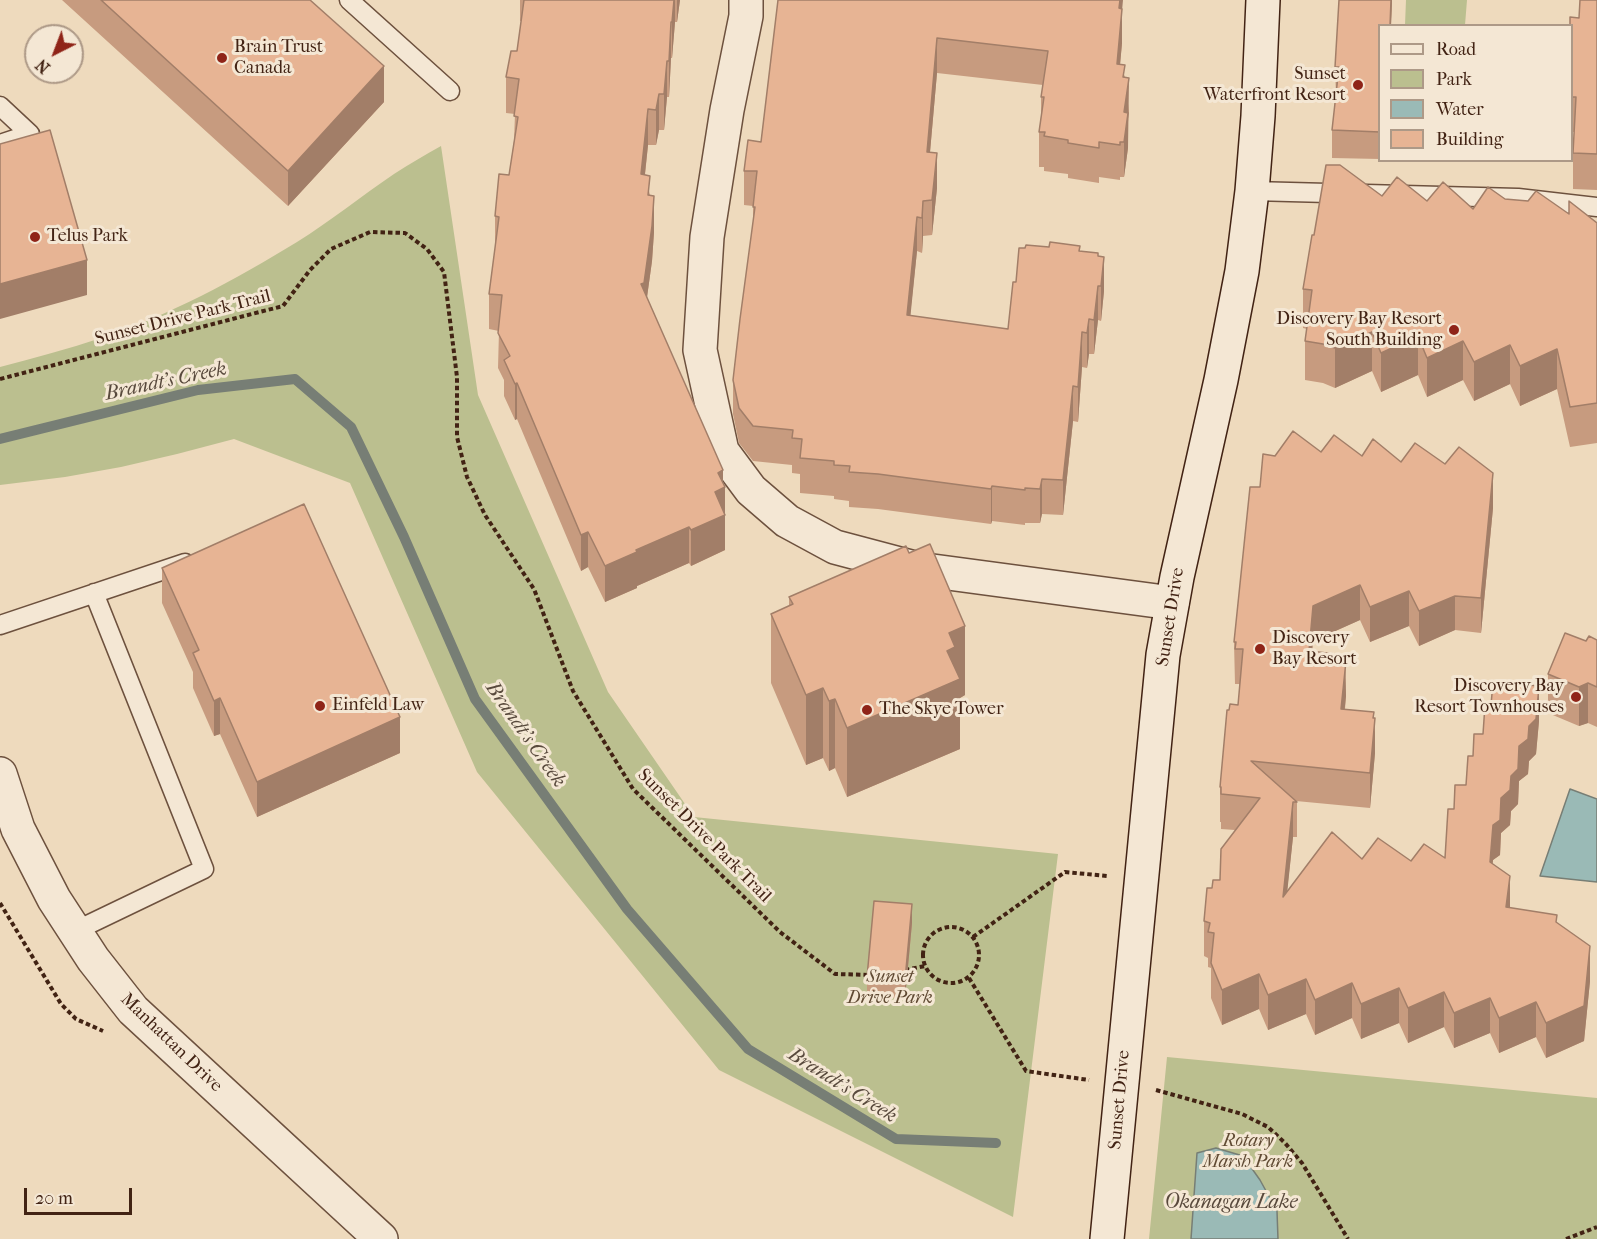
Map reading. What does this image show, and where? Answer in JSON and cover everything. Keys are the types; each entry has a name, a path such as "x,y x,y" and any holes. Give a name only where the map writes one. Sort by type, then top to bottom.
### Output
{"street":[{"path":"746,0 746,16 727,110 707,237 700,351 722,451 751,490 787,521 835,547 918,569 1172,603"},
{"name":"Sunset Drive","path":"1107,1239 1163,655 1240,282 1252,191 1263,0"},
{"name":"Manhattan Drive","path":"0,774 18,829 54,899 93,959 133,1010 381,1239"}],"lane":[{"path":"349,0 450,92"},
{"path":"0,106 30,134 0,144"},
{"path":"1252,191 1518,198 1597,207"},
{"path":"0,625 201,558"},
{"path":"75,931 204,869 94,593"}],"path":[{"name":"Sunset Drive Park Trail","path":"0,379 283,306 310,270 331,249 370,232 405,233 427,249 444,272 457,377 456,437 467,477 485,515 534,589 573,691 633,789 780,932 835,974 879,974"},
{"path":"973,937 1065,872 1142,879"},
{"path":"0,903 61,1004 76,1020 106,1033"},
{"path":"954,926 963,929 973,937 980,952 979,962 969,978 961,982 944,983 936,979 925,966 924,946 935,931 954,926"},
{"path":"898,971 925,966"},
{"path":"969,978 1026,1071 1156,1090 1242,1114 1268,1127 1302,1163 1348,1239"},
{"path":"1566,1239 1597,1227"}],"green space":[{"path":"1406,0 1467,0 1465,24 1405,24"},
{"name":"Sunset Drive Park","path":"441,146 478,395 608,692 694,817 1058,854 1013,1217 719,1070 477,772 350,483 234,439 121,467 0,485 0,367 64,350 127,329 202,296 297,242 394,174"},
{"name":"Rotary Marsh Park","path":"1167,1057 1597,1098 1597,1239 1149,1239"}],"water":[{"path":"1570,789 1597,799 1597,882 1540,876"},
{"name":"Okanagan Lake","path":"1216,1148 1243,1156 1260,1180 1277,1211 1278,1239 1191,1239 1197,1153"}],"building":[{"path":"101,0 310,0 384,66 288,171"},
{"path":"524,0 674,0 664,94 659,94 656,110 648,109 641,174 650,176 648,195 654,196 644,283 641,284 723,470 718,473 725,487 715,492 725,515 691,530 689,527 605,566 588,532 581,535 517,383 515,384 504,360 510,356 498,333 502,295 489,294 499,217 495,216 499,174 509,175 518,117 514,116 519,79 506,77 511,51 517,51"},
{"path":"778,0 1120,0 1119,8 1122,9 1117,64 1125,65 1123,77 1129,78 1124,112 1128,113 1124,142 1120,142 1120,145 1099,142 1099,148 1068,143 1068,140 1044,136 1045,132 1039,132 1044,97 1041,97 1048,51 937,38 927,152 937,153 932,200 923,201 922,218 917,217 907,315 1008,329 1019,248 1025,248 1026,245 1049,247 1050,242 1080,246 1079,251 1098,253 1098,256 1104,257 1094,320 1089,319 1087,333 1082,332 1078,387 1073,386 1063,480 1042,479 1040,489 1025,488 1025,490 992,486 991,489 849,472 850,466 834,465 834,461 800,458 802,439 792,438 793,430 753,426 739,408 733,380 755,207 753,207 757,171 744,171 748,140 761,142"},
{"name":"Sunset Waterfront Resort","path":"1339,0 1391,0 1390,24 1378,24 1378,132 1332,130 1339,67 1335,67"},
{"path":"1580,0 1597,0 1597,154 1573,153 1576,97 1573,97 1573,24 1570,24 1570,17 1579,18"},
{"name":"Telus Park","path":"50,130 87,260 0,284 0,144"},
{"name":"Discovery Bay Resort South Building","path":"1326,165 1340,165 1382,196 1397,177 1427,201 1443,182 1473,209 1488,187 1505,199 1528,201 1536,191 1569,214 1569,201 1597,223 1597,403 1570,407 1557,349 1520,366 1510,345 1474,362 1463,341 1427,358 1418,336 1381,353 1372,332 1335,348 1305,341 1312,290 1303,289"},
{"path":"1293,431 1321,452 1334,435 1362,456 1373,439 1401,462 1415,443 1445,464 1459,447 1493,473 1481,598 1455,596 1419,611 1409,591 1370,607 1360,585 1313,606 1309,651 1345,655 1341,709 1374,712 1370,773 1251,761 1297,802 1293,802 1283,897 1332,832 1362,859 1378,838 1411,861 1424,844 1445,858 1448,809 1454,809 1455,785 1466,785 1468,756 1473,756 1474,734 1483,734 1485,705 1491,705 1493,682 1539,686 1536,719 1529,726 1528,739 1519,746 1518,769 1511,776 1510,790 1501,798 1500,820 1493,825 1490,862 1510,876 1506,907 1557,915 1556,922 1590,946 1584,1006 1546,1023 1536,1002 1499,1018 1490,998 1454,1013 1444,992 1408,1008 1399,988 1361,1004 1352,983 1315,1000 1306,979 1268,995 1259,974 1222,990 1211,963 1214,933 1208,932 1210,923 1204,921 1207,888 1212,888 1213,880 1220,880 1221,849 1260,798 1221,794 1220,787 1227,710 1230,704 1238,705 1243,649 1235,649 1236,642 1234,642 1250,487 1260,487 1263,454 1275,456"},
{"path":"304,504 400,717 257,782 220,698 214,701 193,653 199,650 162,568"},
{"path":"930,544 965,626 949,633 955,647 947,651 960,679 847,728 835,699 829,701 823,688 806,695 771,614 793,604 789,597 906,546 909,553"},
{"path":"1565,633 1586,641 1589,636 1597,640 1597,687 1588,683 1579,687 1548,674"},
{"path":"874,901 912,904 905,980 867,977"}],"waterway":[{"name":"Brandt's Creek","path":"0,439 198,390 295,379 351,427 404,537 475,699 627,909 748,1049 896,1139 996,1143"}],"place":[{"name":"Brain Trust Canada","path":"222,58"},
{"name":"Sunset Waterfront Resort","path":"1358,85"},
{"name":"Telus Park","path":"35,237"},
{"name":"Discovery Bay Resort South Building","path":"1454,330"},
{"name":"Discovery Bay Resort","path":"1260,649"},
{"name":"Discovery Bay Resort Townhouses","path":"1576,697"},
{"name":"Einfeld Law","path":"320,706"},
{"name":"The Skye Tower","path":"867,710"}]}
